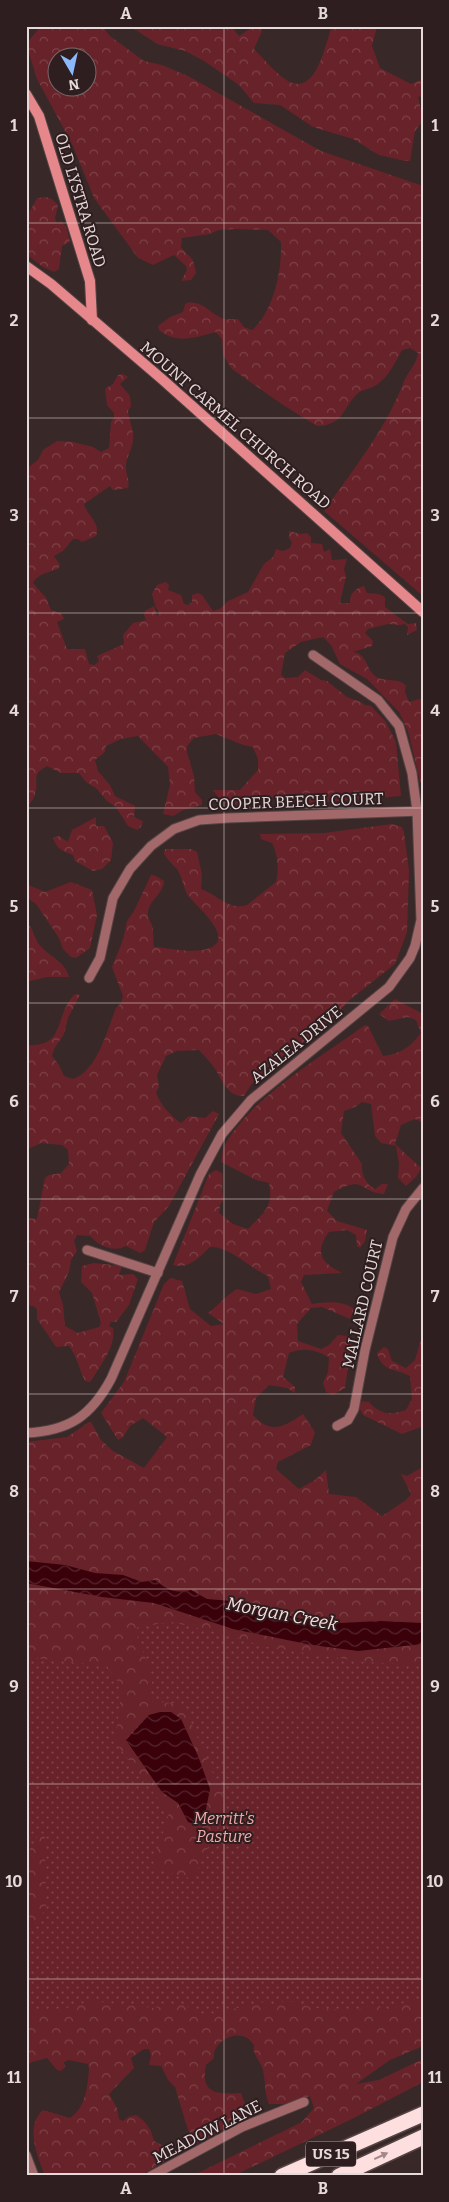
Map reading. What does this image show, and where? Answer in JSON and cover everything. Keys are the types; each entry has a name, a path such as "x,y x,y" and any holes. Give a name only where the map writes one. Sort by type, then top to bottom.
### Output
{"highway":[{"name":"US 15","path":"282,2176 379,2133 423,2104"},
{"path":"379,2133 423,2114"},
{"path":"339,2176 423,2137"}],"main road":[{"name":"OLD LYSTRA ROAD","path":"26,94 40,116 90,281 92,320"},
{"name":"MOUNT CARMEL CHURCH ROAD","path":"26,266 241,448 423,612"}],"street":[{"name":"AZALEA DRIVE","path":"26,1433 57,1429 81,1417 92,1408 111,1379 214,1147 236,1116 270,1083 388,987 410,958 419,933 422,905 420,811 399,726 378,700 314,656"},
{"name":"COOPER BEECH COURT","path":"89,978 100,958 113,898 130,869 151,846 174,829 199,820 420,811"},
{"name":"MALLARD COURT","path":"337,1426 348,1420 354,1409 365,1350 393,1237 406,1209 423,1188"},
{"path":"87,1250 158,1273"},
{"name":"MEADOW LANE","path":"151,2176 242,2127 304,2102"},
{"path":"26,2155 34,2176"}],"green space":[{"path":"41,26 102,26 110,36 144,61 162,65 188,76 321,151 423,186 423,596 324,511 378,434 396,401 418,353 410,348 402,350 390,371 378,384 358,393 342,415 333,423 317,426 232,369 223,355 222,339 216,332 194,338 180,339 166,335 159,330 158,326 170,317 183,312 185,304 195,303 204,306 221,318 238,319 244,327 252,330 266,312 275,289 280,265 281,242 268,230 219,230 210,234 182,238 181,247 192,259 195,267 196,273 191,280 181,281 187,270 186,266 174,255 153,265 138,258 94,198 73,146 37,79 26,44"},
{"path":"130,26 231,26 239,36 254,26 258,26 262,31 254,49 279,75 288,81 298,84 306,82 318,67 332,26 377,26 372,46 380,68 411,84 423,79 423,96 418,97 422,122 415,131 410,161 379,155 353,139 313,127 280,105 254,103 239,85 204,61 185,51 157,44"},
{"path":"46,197 52,199 58,205 55,218 57,223 61,221 66,226 70,242 62,246 59,269 54,272 43,267 26,254 26,207 30,211 37,198"},
{"path":"123,374 128,377 120,384 130,396 131,406 128,414 133,437 126,465 128,488 113,490 110,486 84,504 97,527 96,536 82,542 78,539 73,539 63,551 54,556 60,565 58,569 40,575 33,583 46,598 51,610 62,614 64,619 57,622 67,649 85,649 89,664 95,665 99,661 97,656 124,644 123,635 133,623 146,620 145,611 154,606 157,616 160,613 156,608 152,594 157,585 166,582 169,585 168,590 181,595 184,604 188,605 192,602 192,595 198,593 202,595 213,611 220,609 228,601 248,592 264,564 273,557 276,549 283,551 290,548 292,542 289,538 289,531 300,534 307,533 311,537 311,543 322,544 324,552 330,549 332,560 347,559 344,569 346,576 340,603 350,603 354,592 364,586 367,593 379,594 385,597 385,607 408,624 416,623 417,630 407,635 408,627 405,624 388,624 368,629 365,633 373,641 372,646 353,652 361,655 377,677 403,683 406,686 405,692 409,702 423,698 423,793 408,731 399,712 367,679 340,664 331,645 323,637 301,642 285,653 281,675 285,678 298,677 305,670 321,680 327,681 347,697 371,706 386,722 396,742 401,796 302,804 285,798 275,797 235,805 222,802 213,790 240,790 258,770 258,759 253,747 216,734 194,738 187,746 194,776 195,792 202,800 202,805 183,810 173,816 163,814 170,785 168,767 138,736 121,739 106,746 105,752 95,760 98,771 110,785 115,796 135,806 134,817 143,821 141,827 137,830 128,826 116,807 107,801 96,788 86,782 79,773 61,773 47,766 38,773 34,796 26,809 26,469 38,460 43,450 57,441 73,442 93,447 101,452 109,448 111,422 114,418 114,413 107,405 105,389 113,384 118,375"},
{"path":"96,817 96,826 104,826 113,843 111,860 102,869 93,871 75,861 73,855 60,849 53,838 59,836 68,842 72,830"},
{"path":"392,824 402,827 404,832 409,871 407,932 395,964 347,1002 340,1011 294,1050 269,1066 251,1085 244,1096 233,1093 225,1086 211,1064 199,1050 177,1051 166,1056 157,1075 159,1087 156,1092 166,1110 181,1123 189,1116 205,1118 213,1111 219,1114 169,1206 154,1222 145,1250 140,1253 126,1246 111,1249 98,1243 90,1236 77,1235 74,1241 77,1251 71,1260 69,1272 59,1292 63,1305 65,1326 78,1333 99,1327 101,1323 92,1293 81,1282 82,1266 94,1263 122,1266 119,1275 133,1274 138,1279 129,1305 116,1322 111,1322 109,1326 113,1328 113,1335 107,1354 90,1382 85,1381 69,1346 56,1347 37,1319 37,1309 26,1305 26,1218 37,1219 45,1178 49,1175 61,1173 69,1164 68,1150 62,1145 41,1143 26,1150 26,1045 39,1045 54,1036 68,1003 75,994 80,995 68,1018 64,1034 54,1049 52,1056 64,1076 73,1079 89,1067 105,1038 116,1008 121,1003 123,996 112,967 123,940 127,921 134,911 151,875 164,881 162,889 151,903 148,912 153,928 154,947 199,951 212,947 217,942 218,935 215,928 187,894 179,872 164,854 165,849 191,849 197,852 202,874 201,889 229,904 241,906 247,905 276,882 276,852 272,843 261,839 260,834 324,833"},
{"path":"71,882 92,890 97,915 90,948 76,958 71,957 63,949 59,938 36,904 26,897 26,884 45,892"},
{"path":"26,926 30,926 41,946 63,966 69,977 47,977 26,982"},
{"path":"395,999 423,1014 423,1123 415,1119 401,1125 395,1144 421,1168 416,1177 406,1186 398,1178 399,1164 396,1146 381,1143 375,1136 371,1104 362,1102 344,1111 341,1133 362,1164 363,1175 367,1182 375,1189 382,1184 388,1184 384,1194 370,1191 357,1184 334,1192 327,1211 337,1221 367,1230 365,1241 360,1248 357,1246 356,1235 347,1230 329,1232 324,1239 321,1251 322,1256 329,1265 342,1273 304,1275 301,1282 312,1304 328,1302 344,1304 354,1309 350,1319 322,1307 311,1308 297,1324 298,1341 321,1349 329,1345 338,1335 348,1336 352,1340 345,1388 333,1395 326,1392 323,1383 328,1372 329,1357 310,1350 295,1351 289,1353 283,1377 295,1387 295,1393 287,1388 269,1385 256,1398 253,1415 266,1425 278,1427 303,1414 315,1432 311,1445 278,1462 276,1469 299,1489 315,1480 326,1470 329,1494 356,1497 382,1516 406,1500 411,1494 401,1474 407,1476 423,1467 423,1665 365,1662 267,1647 208,1630 170,1622 134,1628 153,1678 148,1701 183,1704 227,1806 193,1879 152,1868 169,1813 115,1742 122,1688 107,1666 26,1657 26,1442 67,1437 91,1422 101,1440 113,1451 144,1468 167,1437 143,1418 130,1426 123,1437 118,1440 101,1413 124,1382 164,1284 170,1278 182,1281 190,1309 211,1326 224,1324 208,1313 237,1289 256,1294 271,1289 268,1276 225,1250 217,1248 210,1247 198,1258 184,1266 173,1265 209,1174 216,1170 222,1173 224,1199 220,1205 219,1213 233,1224 248,1229 263,1213 269,1203 269,1183 256,1180 221,1162 224,1147 235,1130 267,1096 365,1025 368,1026 383,1056 395,1054 405,1049 421,1033 416,1020 408,1017 389,1021 379,1014","holes":["160,1712 189,1735 209,1789 207,1801 188,1822 178,1803 162,1792 130,1746 129,1735 149,1715"]},
{"path":"423,1332 423,1429 421,1427 402,1434 363,1415 359,1407 362,1401 369,1402 377,1409 386,1413 406,1410 412,1399 410,1376 386,1367 379,1359 377,1353 384,1347 388,1349 392,1361 406,1368 415,1360"},
{"name":"Merritt's Pasture","path":"26,1564 423,1624 423,2029 26,2032"},
{"path":"40,1833 44,1834 45,1838 46,1909 26,1934 26,1855"},
{"path":"417,1999 423,2003 423,2046 390,2060 356,2084 379,2080 423,2059 423,2082 352,2119 233,2176 192,2176 302,2122 314,2108 310,2096 290,2104 269,2104 266,2096 264,2075 254,2053 254,2045 248,2038 240,2036 229,2037 216,2048 214,2058 206,2065 205,2075 208,2087 213,2091 241,2093 246,2107 244,2117 185,2150 190,2136 175,2087 168,2080 161,2066 149,2065 151,2055 149,2049 144,2049 131,2058 134,2068 109,2094 117,2108 119,2119 123,2121 128,2117 136,2115 143,2120 148,2126 154,2141 172,2150 171,2158 139,2176 45,2176 34,2142 33,2133 37,2117 43,2110 70,2118 75,2114 85,2097 89,2070 88,2064 69,2060 64,2062 65,2067 61,2071 57,2070 47,2058 27,2065 26,2071 26,2010 56,2011 91,2001 154,2008 181,2004 206,2015 264,2002 272,2007 282,2002 294,2002 314,2008 356,2011 376,2003 389,2014 400,2004"}],"water":[{"name":"Morgan Creek","path":"26,1561 65,1565 95,1573 123,1575 142,1582 155,1580 172,1590 180,1592 191,1590 207,1599 232,1601 298,1618 340,1623 380,1621 423,1623 423,1644 358,1651 312,1645 233,1629 154,1603 102,1597 26,1583"},
{"path":"171,1712 181,1719 198,1756 210,1789 204,1819 195,1824 188,1822 178,1803 162,1792 126,1740 149,1715"}]}
